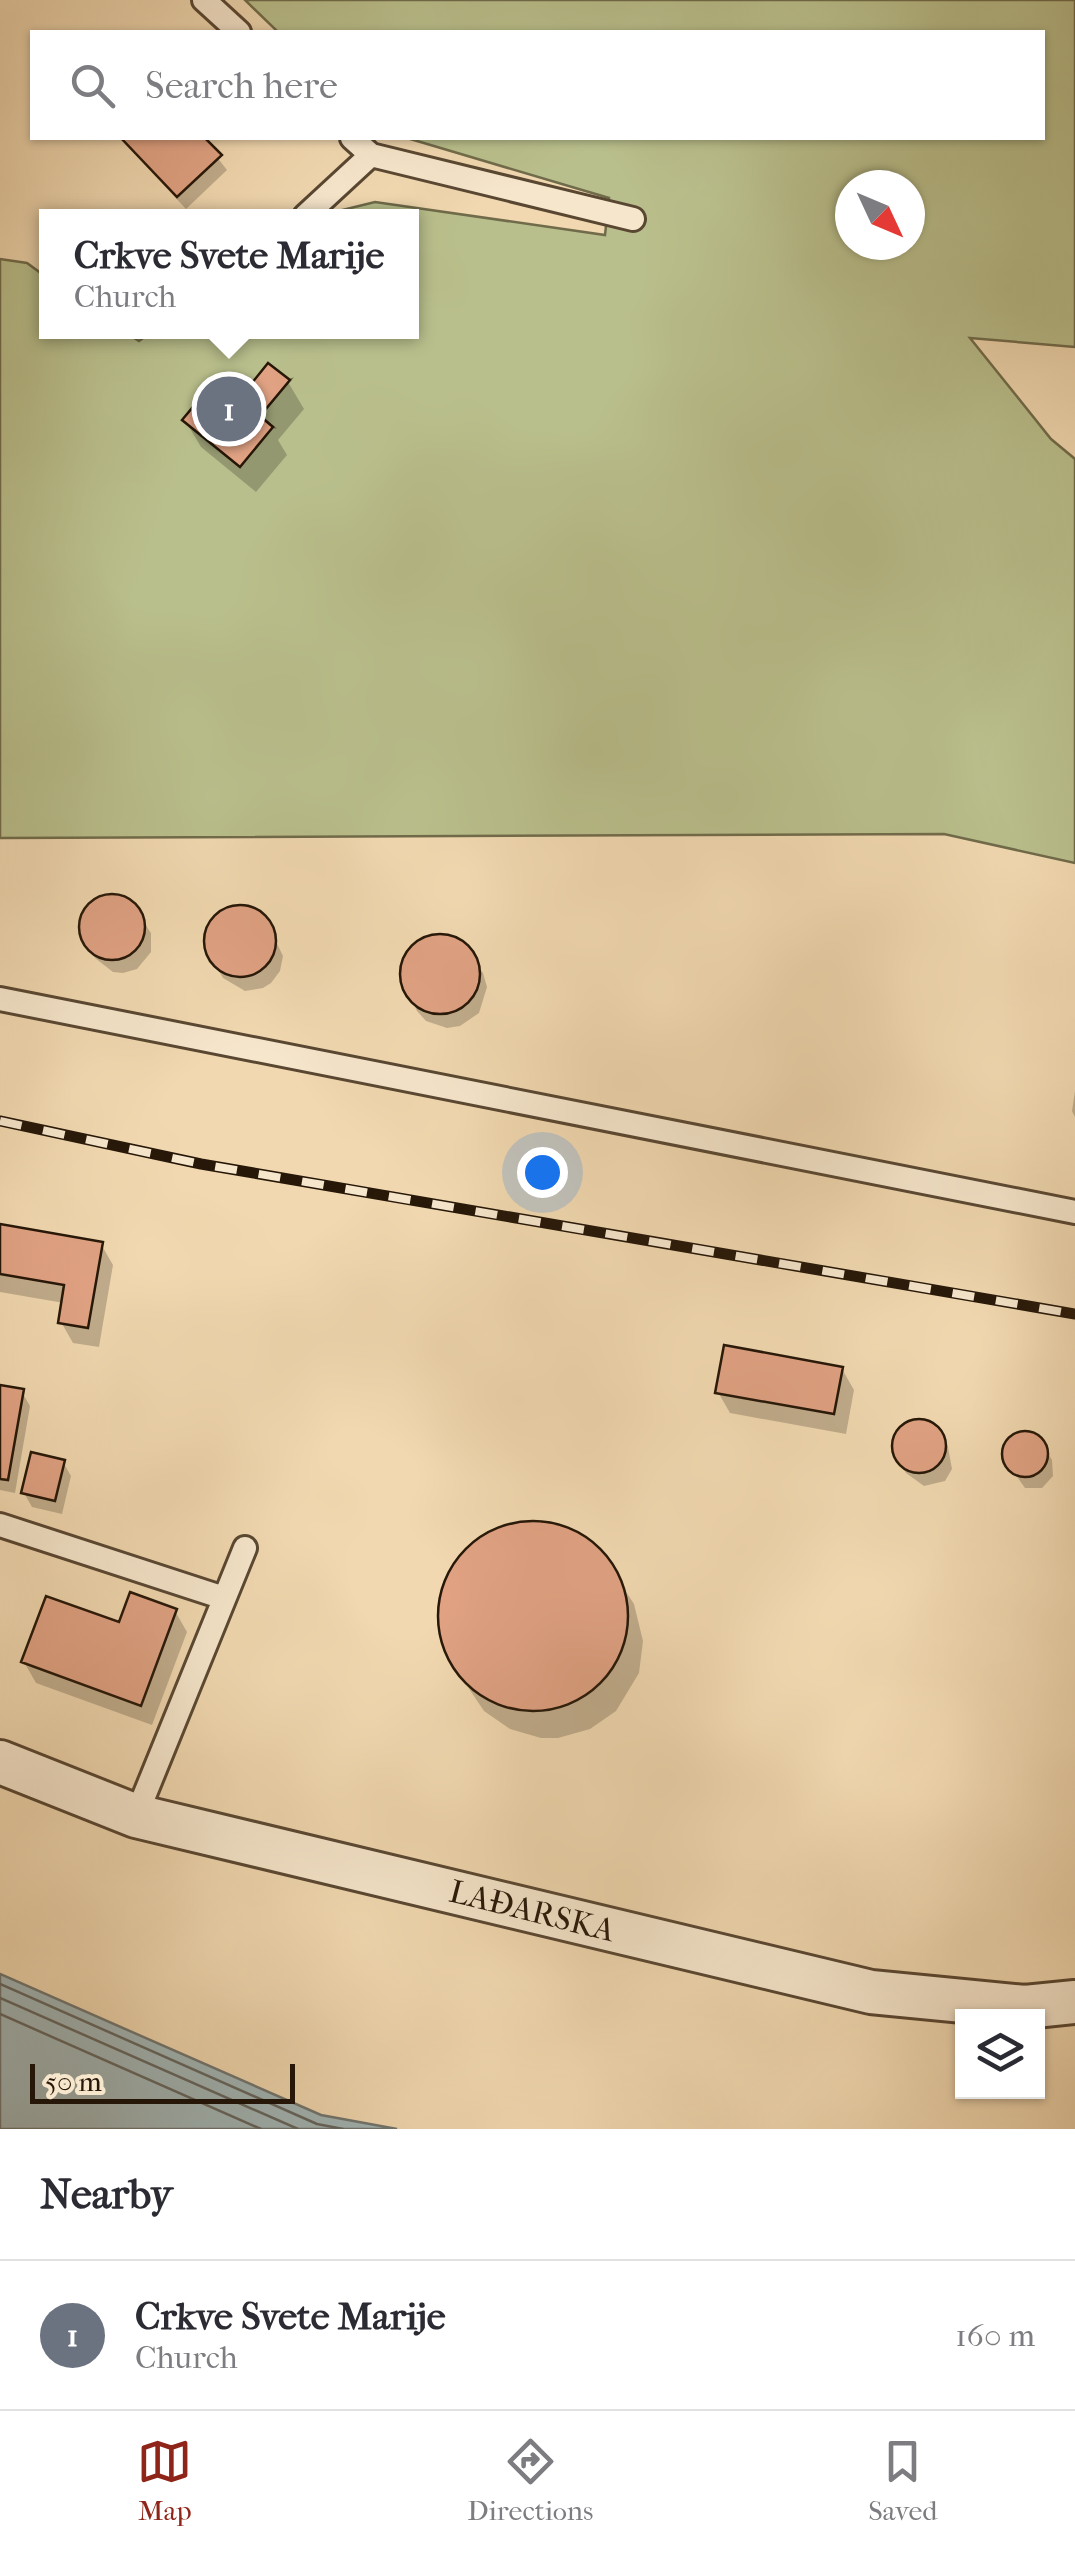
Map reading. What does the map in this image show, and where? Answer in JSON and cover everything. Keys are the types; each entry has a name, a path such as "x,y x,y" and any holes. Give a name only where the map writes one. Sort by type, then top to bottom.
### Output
{"street":[{"name":"LAĐARSKA","path":"0,1762 136,1816 871,1992 1025,2007 1075,2002"}],"lane":[{"path":"204,0 237,30"},
{"path":"354,140 370,155 633,219"},
{"path":"312,209 370,155"},
{"path":"0,999 1075,1212"},
{"path":"0,1525 224,1598"},
{"path":"136,1816 244,1548"}],"green space":[{"path":"245,0 1075,0 1075,347 970,338 1051,439 1075,459 1075,863 944,834 0,838 0,259 27,263 39,272 39,339 419,339 419,209 346,209 375,202 605,235 609,198 414,140 1045,140 1045,30 276,30","holes":["290,380 260,416 273,427 183,420 202,395 212,402 239,399"]}],"water":[{"path":"0,1974 321,2115 397,2129 0,2129"}],"building":[{"path":"123,140 207,140 222,155 177,197"},
{"path":"268,363 290,380 260,416 273,427 240,467 182,420 203,395 212,402 225,387 239,399"},
{"path":"112,894 125,896 135,904 143,914 143,940 135,950 125,958 112,960 99,958 89,950 81,940 79,927 81,914 89,904 99,896"},
{"path":"240,905 265,916 276,941 265,966 240,977 215,966 204,941 215,916"},
{"path":"440,934 455,937 468,946 477,959 477,989 468,1002 455,1011 440,1014 425,1011 412,1002 403,989 400,974 403,959 412,946 425,937"},
{"path":"0,1224 103,1242 88,1328 58,1323 64,1285 0,1274"},
{"path":"724,1345 843,1367 834,1414 715,1393"},
{"path":"0,1385 24,1389 8,1480 0,1479"},
{"path":"919,1419 938,1427 946,1446 938,1465 919,1473 900,1465 892,1446 900,1427"},
{"path":"1025,1431 1041,1438 1048,1454 1041,1470 1025,1477 1009,1470 1002,1454 1009,1438"},
{"path":"31,1452 65,1460 55,1501 21,1493"},
{"path":"533,1521 569,1529 600,1549 620,1580 628,1616 620,1652 600,1683 569,1703 533,1711 497,1703 466,1683 446,1652 438,1616 446,1580 466,1549 497,1529"},
{"path":"130,1592 177,1609 141,1706 21,1662 46,1596 119,1622"}],"railway":[{"path":"0,1121 201,1164 1075,1314"}],"place":[{"name":"Crkve Svete Marije","path":"229,409"}]}
